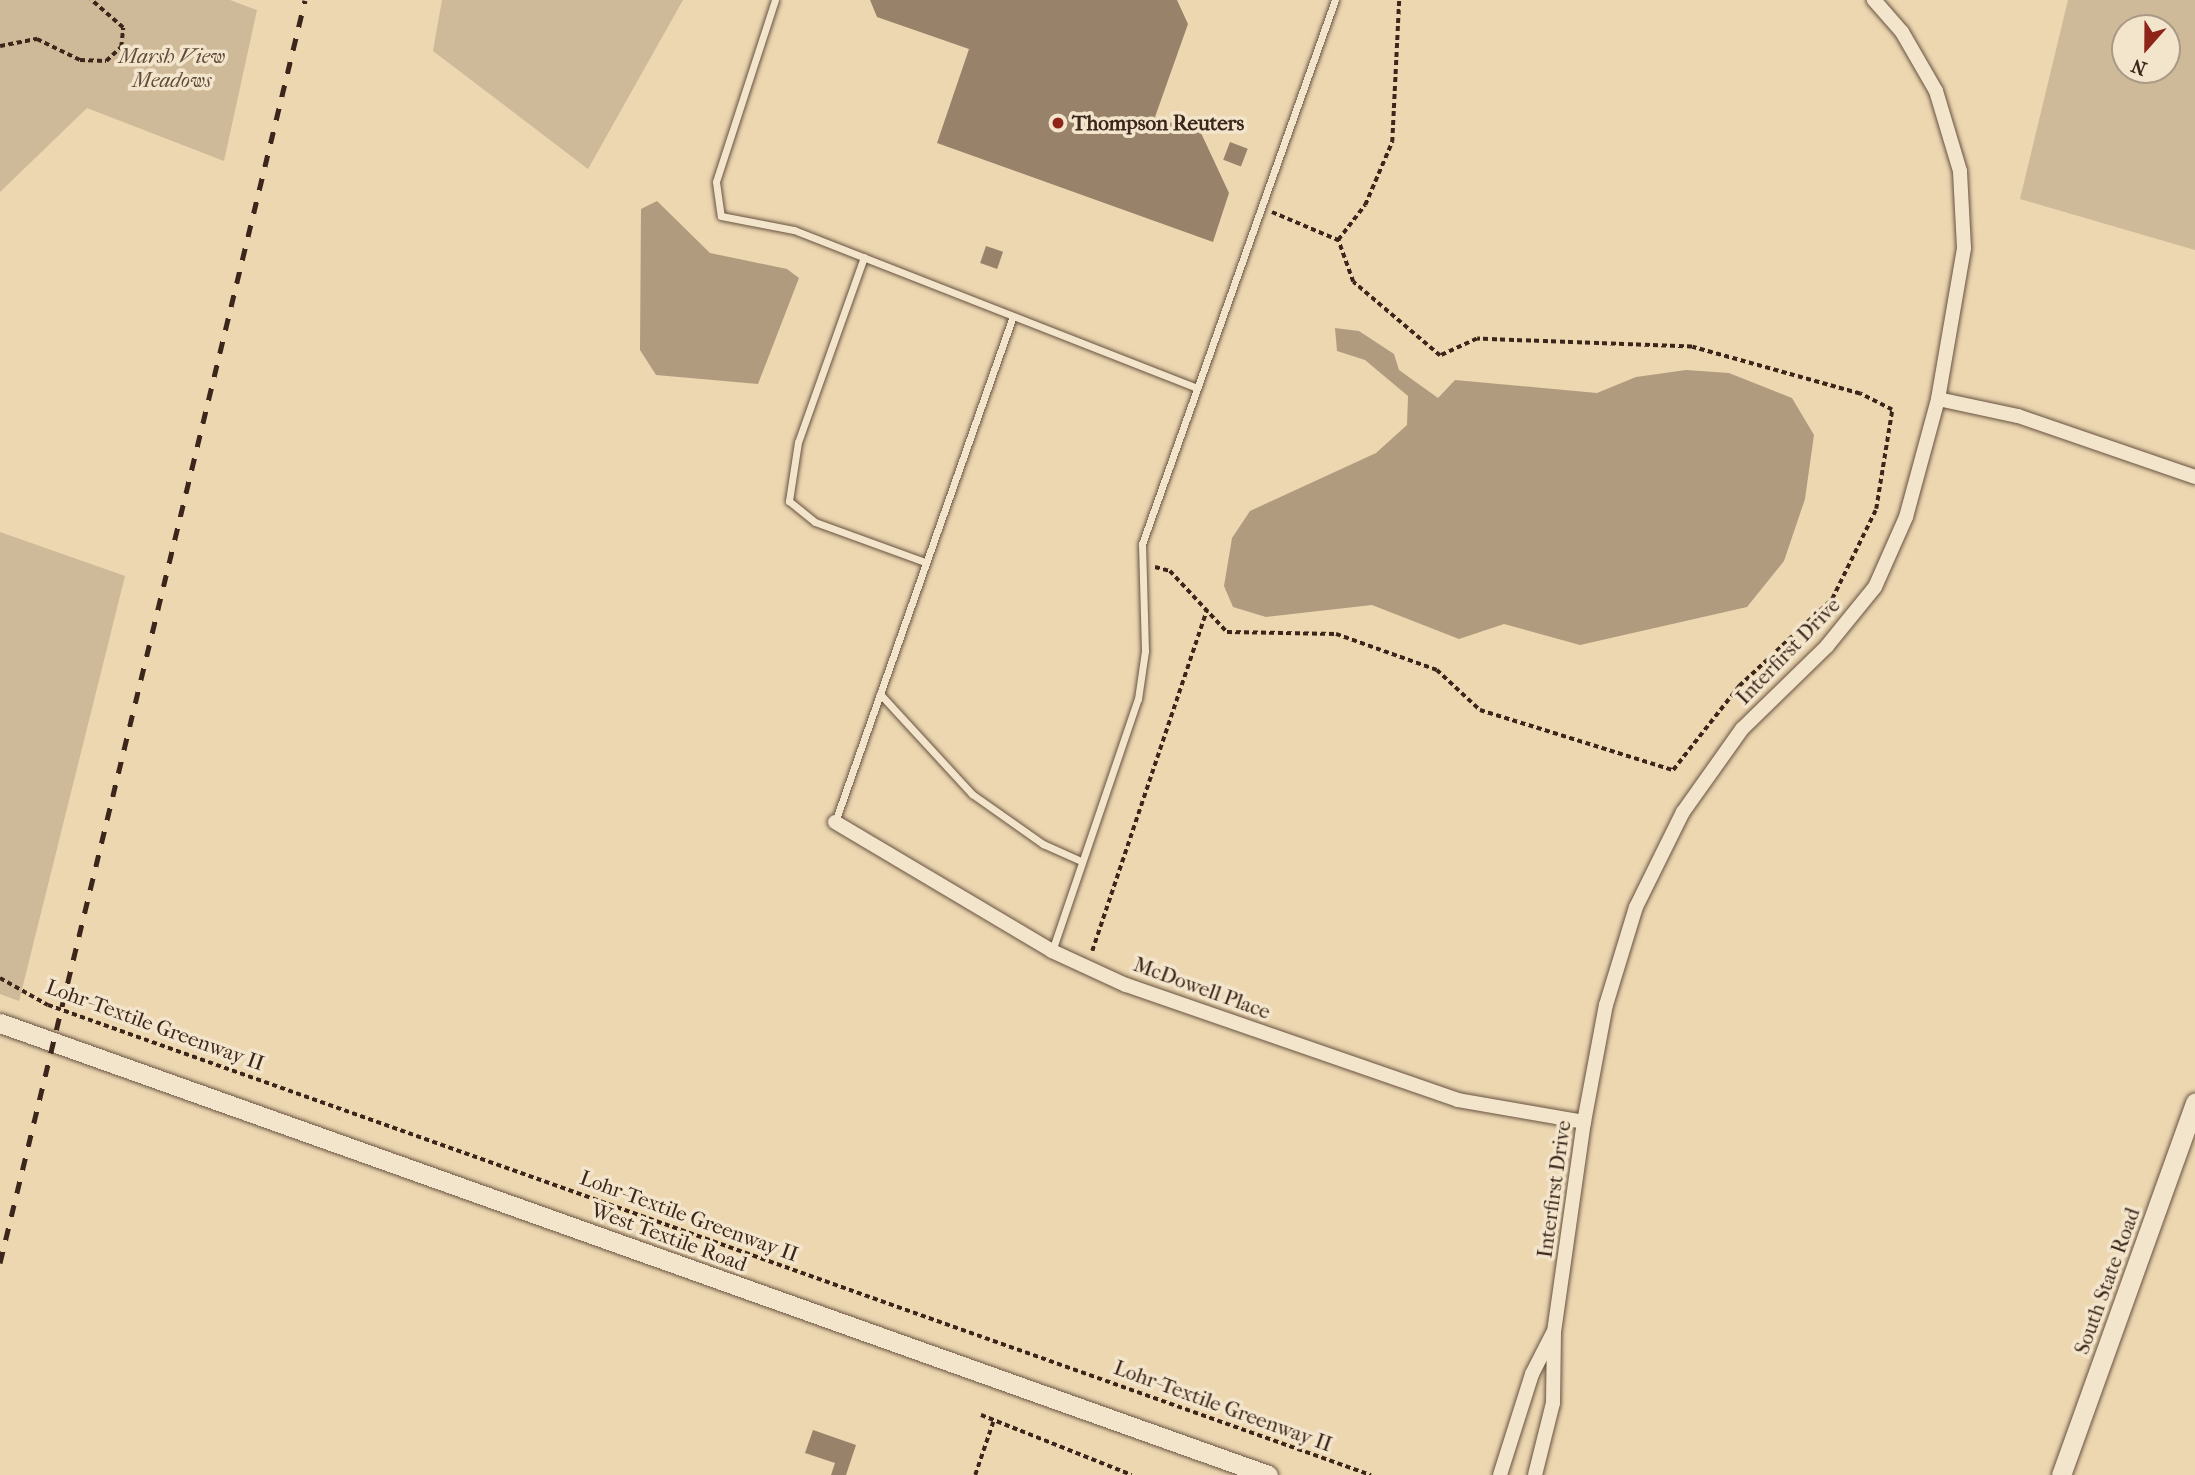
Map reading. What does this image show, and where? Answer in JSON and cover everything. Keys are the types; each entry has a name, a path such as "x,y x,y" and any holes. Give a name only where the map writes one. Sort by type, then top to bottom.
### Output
{"main road":[{"name":"West Textile Road","path":"0,1023 1268,1475"},
{"name":"South State Road","path":"2061,1475 2195,1102"}],"street":[{"name":"Interfirst Drive","path":"1535,1475 1556,1375 1554,1332 1584,1122 1606,1005 1636,907 1683,812 1742,729 1827,646 1875,586 1906,517 1938,399 1964,248 1960,171 1936,91 1902,32 1874,0"},
{"path":"1938,399 2018,416 2192,479"},
{"name":"McDowell Place","path":"835,821 1052,951 1087,967 1458,1100 1584,1122"},
{"name":"Interfirst Drive","path":"1500,1475 1532,1374 1554,1332"}],"lane":[{"path":"775,0 716,182 715,200 721,216 793,230 1197,388"},
{"path":"1052,951 1138,699 1145,652 1139,563 1197,388 1335,0"},
{"path":"864,257 798,442 789,501 815,522 925,562"},
{"path":"835,821 1013,316"},
{"path":"880,694 972,794 1043,844 1081,862"}],"path":[{"path":"0,46 37,39 80,60 106,61 121,47 122,28 92,0"},
{"path":"1338,240 1365,205 1392,142 1399,0"},
{"path":"1139,563 1170,571 1227,632 1336,634 1437,670 1479,710 1673,770 1738,686 1832,599 1876,509 1892,410 1860,394 1692,347 1477,339 1440,356 1353,282 1338,240 1261,207"},
{"path":"1087,967 1207,610"},
{"name":"Lohr-Textile Greenway II","path":"0,978 47,1005 1371,1475"},
{"path":"981,1416 1132,1475"},
{"path":"975,1475 993,1422"}],"green space":[{"name":"Marsh View Meadows","path":"0,0 230,0 257,10 224,161 87,108 0,192"},
{"path":"442,0 683,0 588,169 433,51"},
{"path":"2068,0 2195,0 2195,250 2020,199"},
{"path":"0,532 125,576 19,1001 0,994"}],"shaded area":[{"path":"657,201 710,253 787,269 799,278 758,384 656,375 640,350 641,209"},
{"path":"1335,328 1359,331 1394,354 1399,370 1438,398 1455,380 1597,393 1636,377 1686,370 1729,373 1792,398 1814,435 1805,499 1784,561 1747,607 1580,645 1504,624 1459,639 1372,605 1266,617 1233,607 1224,586 1232,538 1250,511 1376,453 1407,425 1408,396 1365,360 1337,351"}],"building":[{"name":"Thompson Reuters","path":"870,0 1177,0 1188,24 1155,117 1201,133 1229,193 1213,242 937,143 969,49 877,17"},
{"path":"1230,142 1248,149 1241,167 1223,160"},
{"path":"986,246 1003,252 997,269 980,263"},
{"path":"813,1430 856,1445 846,1475 831,1475 835,1463 805,1453"}],"railway":[{"path":"0,1263 305,0"}],"place":[{"name":"Thompson Reuters","path":"1058,123"}]}
